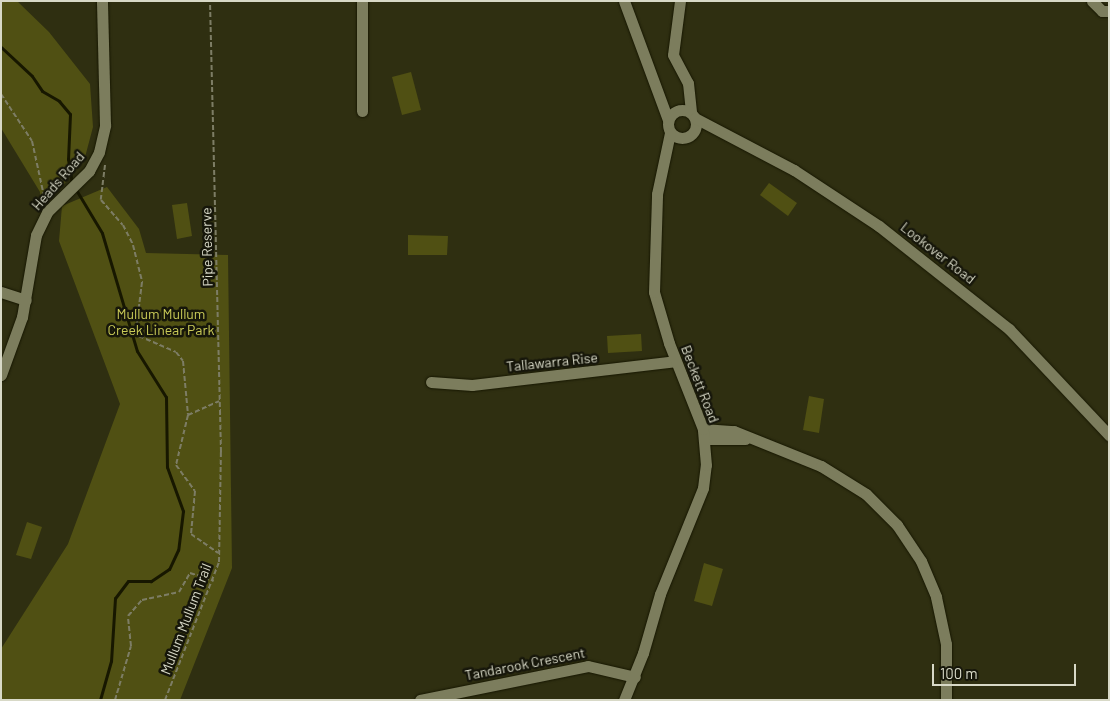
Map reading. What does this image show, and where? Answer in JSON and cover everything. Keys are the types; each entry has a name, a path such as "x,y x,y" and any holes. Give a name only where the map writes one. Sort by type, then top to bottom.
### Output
{"street":[{"name":"Heads Road","path":"1,375 17,336 26,300 36,235 58,192 85,168 99,152 105,125 102,1"},
{"path":"362,1 362,111"},
{"path":"624,1 659,105 675,136 688,137 689,90 673,55 680,1"},
{"path":"1092,1 1102,11 1109,12"},
{"path":"659,105 688,116"},
{"path":"668,120 688,116"},
{"name":"Lookover Road","path":"688,116 801,174 879,226 1009,328 1109,435"},
{"name":"Beckett Road","path":"624,700 635,677 660,594 703,488 704,434 675,361 654,292 652,274 657,194 666,158 675,136"},
{"path":"1,292 26,300"},
{"name":"Tallawarra Rise","path":"431,382 472,385 675,361"},
{"path":"704,434 727,429 837,474 866,494 902,531 929,576 938,605 946,644 946,700"},
{"name":"Tandarook Crescent","path":"420,700 581,667 594,666 635,677"}],"path":[{"name":"Pipe Reserve","path":"210,1 219,401 218,553"},
{"path":"1,94 32,141 44,196 58,192 85,168"},
{"name":"Mullum Mullum Trail","path":"99,152 106,157 101,200 123,225 133,245 142,282 139,307 139,336 159,347 176,352 183,362 188,415 176,465 195,491 191,534 218,553 214,581 190,628 166,700"},
{"path":"188,415 219,401"},
{"path":"115,700 131,646 128,616 142,600 179,592 190,573 214,581"}],"green space":[{"path":"1,1 17,1 49,32 90,84 93,127 84,161 39,213 40,192 1,128"},
{"path":"411,72 421,110 402,115 392,77"},
{"path":"769,183 797,203 788,216 760,195"},
{"name":"Mullum Mullum Creek Linear Park","path":"107,187 139,229 146,253 228,255 232,568 180,700 1,700 1,649 68,544 120,404 59,241 62,206"},
{"path":"187,203 192,236 177,239 172,205"},
{"path":"408,235 448,236 447,255 408,255"},
{"path":"641,334 642,351 608,353 607,336"},
{"path":"809,396 824,399 819,433 803,430"},
{"path":"27,522 42,527 31,559 16,555"},
{"path":"704,563 723,569 712,606 694,601"}],"waterway":[{"path":"1,47 32,76 42,91 59,101 70,114 68,159 72,183"},
{"path":"75,188 102,233 137,351 166,397 167,467 183,511 178,550 169,569 151,581 128,581 115,598 111,661 100,700"}]}
